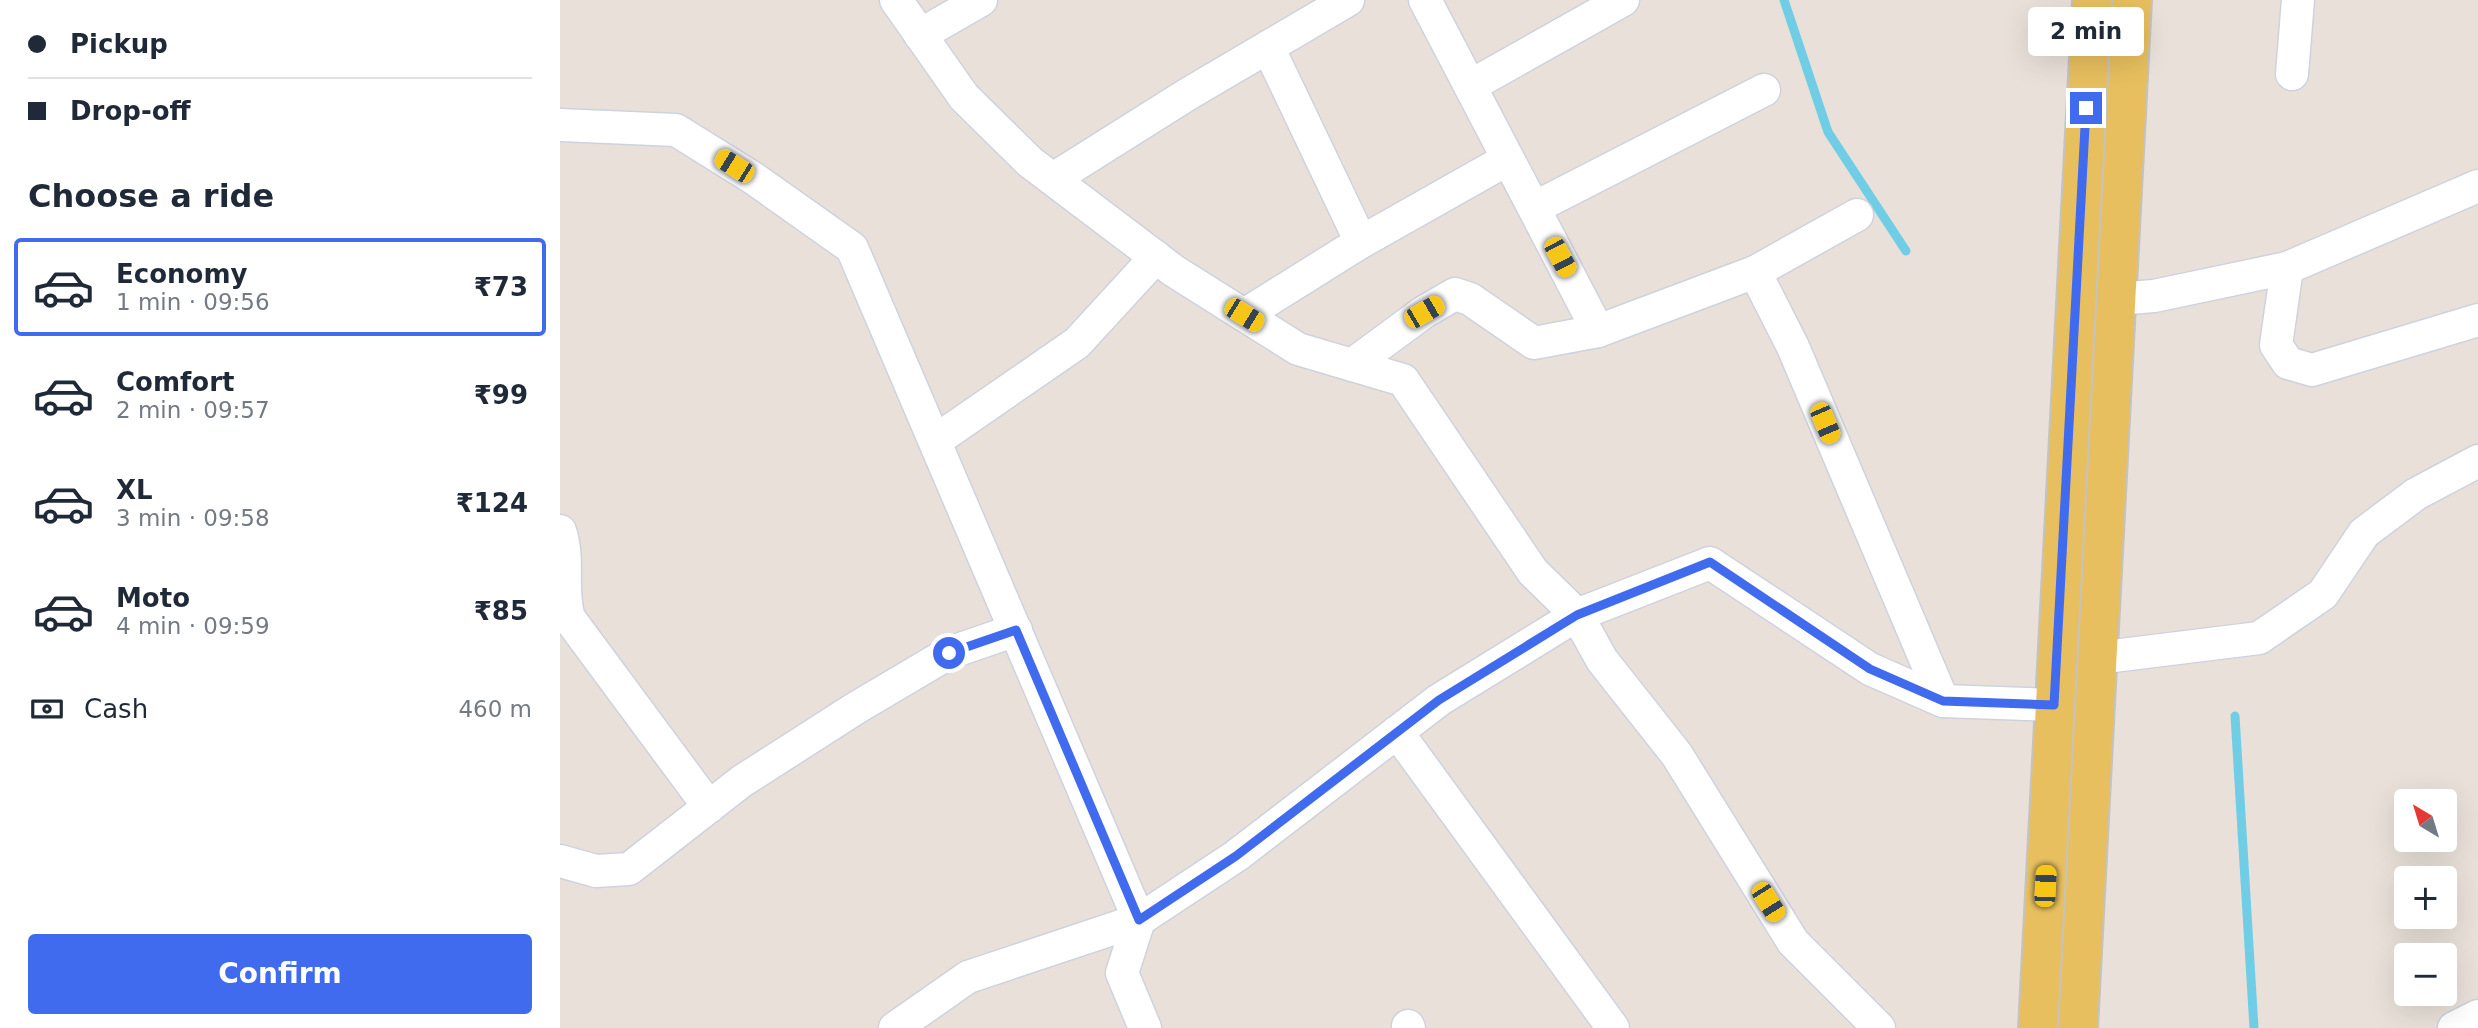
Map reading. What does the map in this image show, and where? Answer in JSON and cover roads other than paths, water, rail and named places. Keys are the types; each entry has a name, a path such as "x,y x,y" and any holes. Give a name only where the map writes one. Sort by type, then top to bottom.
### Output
{"main road":[{"path":"2038,1028 2092,0"},
{"path":"2078,1028 2132,0"}],"street":[{"path":"896,0 964,97 1030,162 1156,257 1298,349 1403,380 1534,572 1577,615 1601,660 1677,755 1793,942 1879,1028"},
{"path":"920,35 981,0"},
{"path":"1053,179 1348,0"},
{"path":"1425,0 1598,331"},
{"path":"1470,86 1623,0"},
{"path":"2292,74 2298,0"},
{"path":"1268,47 1361,242"},
{"path":"1534,208 1764,90"},
{"path":"560,125 676,130 753,178 852,248 1139,920 1122,973 1145,1028"},
{"path":"1244,315 1361,242 1508,159"},
{"path":"2116,299 2154,296 2287,268 2478,186"},
{"path":"1352,365 1424,312 1455,294 1470,299 1534,343 1598,331 1755,272 1857,215"},
{"path":"935,441 1077,343 1156,257"},
{"path":"2287,268 2276,345 2288,363 2312,370 2478,320"},
{"path":"1755,272 1793,347 1943,701"},
{"path":"2097,658 2259,638 2323,594 2364,533 2416,494 2478,461"},
{"path":"560,531 564,541 562,600 569,618 709,807"},
{"path":"895,1028 968,976 1139,920 1236,856 1439,700 1577,615 1710,562 1870,669 1943,701 2054,705"},
{"path":"560,861 596,871 629,869 742,781 833,722 949,653 1016,630"},
{"path":"1397,732 1613,1028"},
{"path":"2454,1028 2478,1016"}],"waterway":[{"path":"1784,0 1828,132 1906,251"},
{"path":"2235,716 2254,1028"}]}
